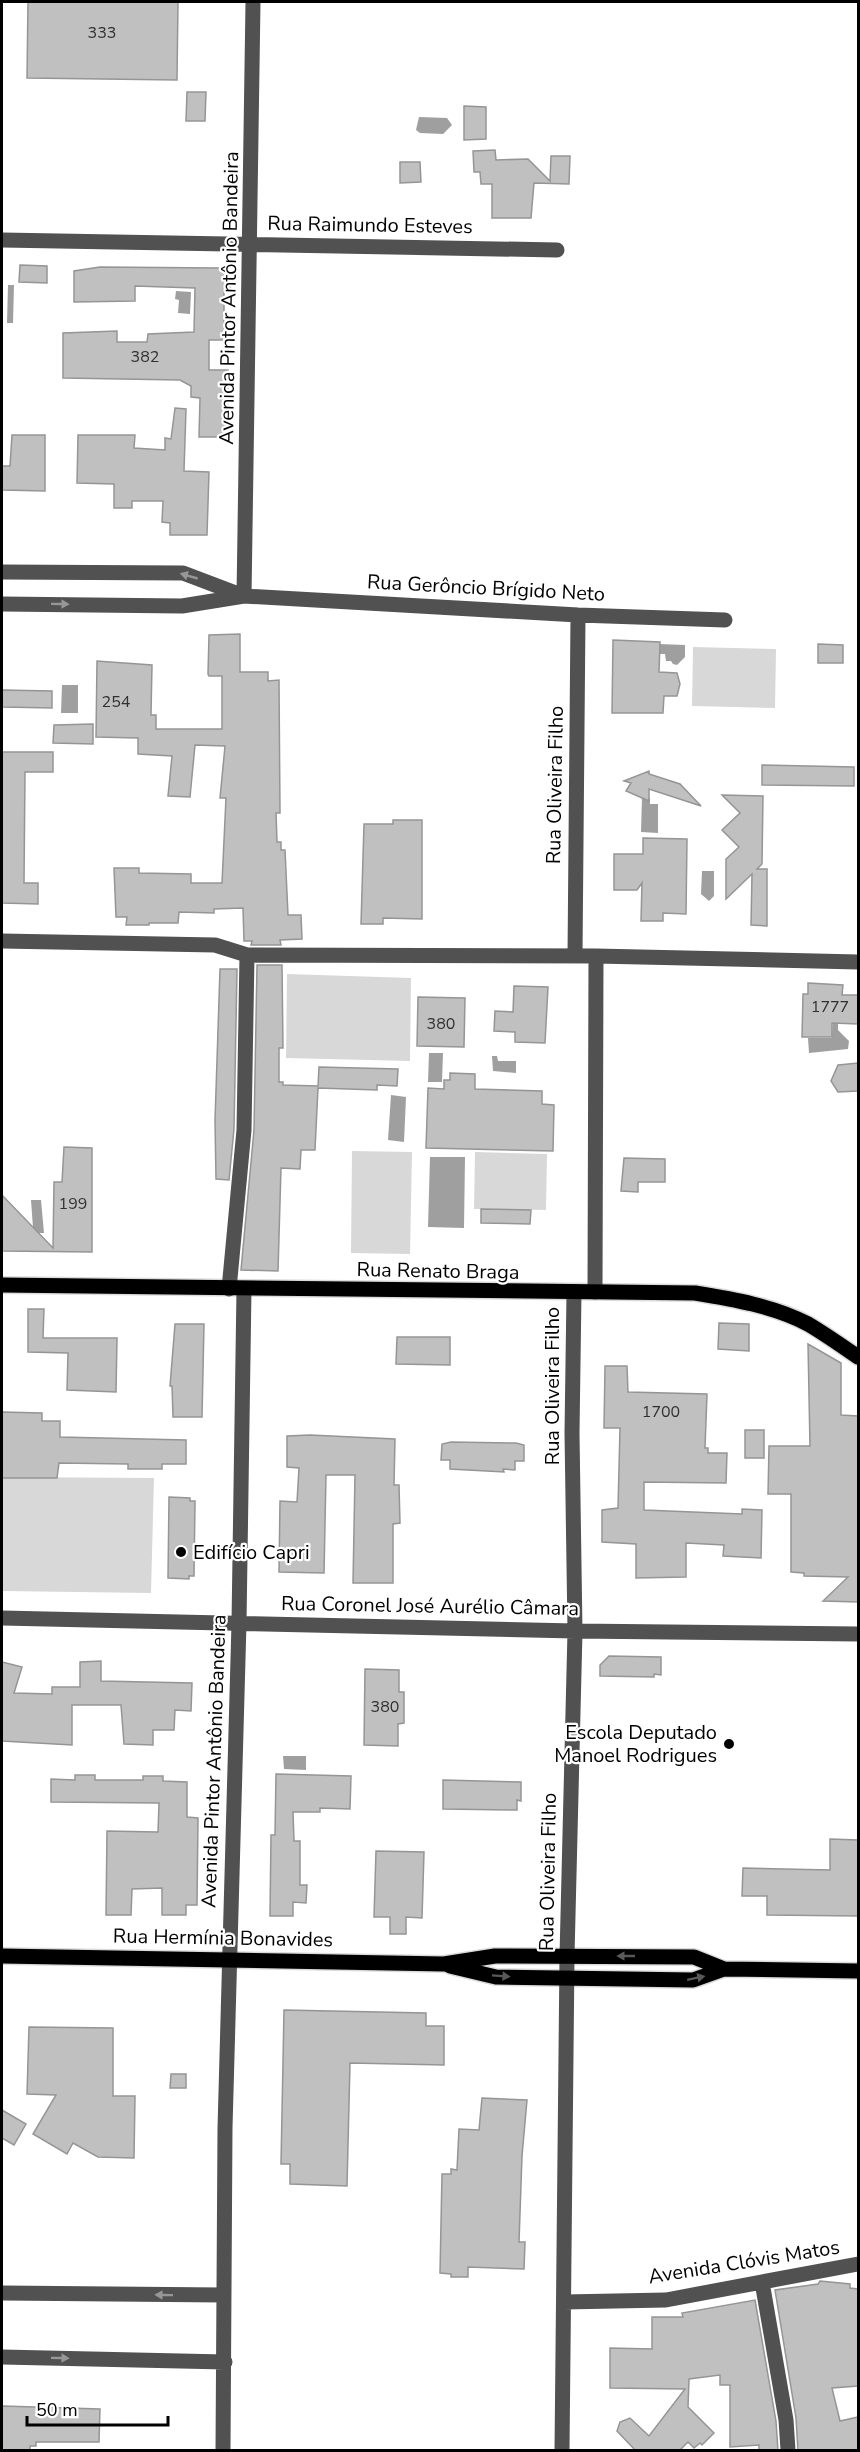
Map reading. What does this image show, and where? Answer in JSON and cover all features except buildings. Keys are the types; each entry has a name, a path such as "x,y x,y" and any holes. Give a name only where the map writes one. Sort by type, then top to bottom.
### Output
{"main road":[{"name":"Rua Renato Braga","path":"2,1285 695,1293 723,1297 806,1323 858,1357"},
{"name":"Rua Hermínia Bonavides","path":"2,1956 444,1964 495,1956 694,1957 724,1969"},
{"name":"Rua Hermínia Bonavides","path":"444,1964 495,1977 693,1980 724,1969 858,1971"}],"street":[{"name":"Avenida Pintor Antônio Bandeira","path":"244,596 253,2"},
{"name":"Rua Raimundo Esteves","path":"2,240 557,250"},
{"name":"Rua Gerôncio Brígido Neto","path":"2,573 183,573 244,596"},
{"name":"Rua Gerôncio Brígido Neto","path":"2,604 182,606 244,596 578,615 725,620"},
{"name":"Rua Oliveira Filho","path":"575,956 578,615"},
{"path":"2,941 215,945 247,955 596,956 858,962"},
{"name":"Avenida Pintor Antônio Bandeira","path":"223,2451 225,2362 223,2295 229,1959 239,1623 236,1289 244,1130 247,955"},
{"path":"595,1292 596,956"},
{"name":"Rua Oliveira Filho","path":"562,2451 567,1956 575,1631 572,1433 574,1293"},
{"name":"Rua Coronel José Aurélio Câmara","path":"2,1618 575,1631 858,1634"},
{"name":"Avenida Clóvis Matos","path":"564,2302 666,2300 858,2264"},
{"path":"762,2282 786,2420 788,2451"},
{"path":"2,2293 223,2295"},
{"path":"2,2357 225,2362"}],"shaded area":[{"path":"419,117 447,118 452,125 443,134 420,133 416,130"},
{"path":"8,285 14,285 13,323 7,323"},
{"path":"176,291 191,292 190,314 178,313 179,300 175,299"},
{"path":"659,644 685,645 685,657 677,665 666,661 665,654 659,654"},
{"path":"693,647 776,649 775,708 692,706"},
{"path":"62,685 78,685 78,713 61,713"},
{"path":"642,797 650,798 650,804 658,804 658,833 641,832"},
{"path":"702,871 714,871 714,896 709,901 701,894"},
{"path":"287,974 411,978 410,1061 286,1058"},
{"path":"833,1021 838,1021 838,1030 849,1041 848,1049 809,1053 808,1038 832,1038"},
{"path":"429,1053 443,1053 442,1082 428,1082"},
{"path":"492,1056 497,1056 498,1061 516,1061 516,1073 493,1071"},
{"path":"391,1095 406,1097 404,1142 388,1140"},
{"path":"352,1151 412,1152 410,1254 351,1253"},
{"path":"475,1152 547,1154 546,1210 474,1209"},
{"path":"430,1157 465,1157 464,1228 428,1227"},
{"path":"31,1200 41,1200 44,1233 37,1233 33,1228"},
{"path":"2,1477 154,1478 151,1593 2,1591"},
{"path":"283,1756 306,1756 306,1770 284,1769"}],"place":[{"name":"Edifício Capri","path":"181,1552"},
{"name":"Escola Deputado Manoel Rodrigues","path":"729,1744"}]}
